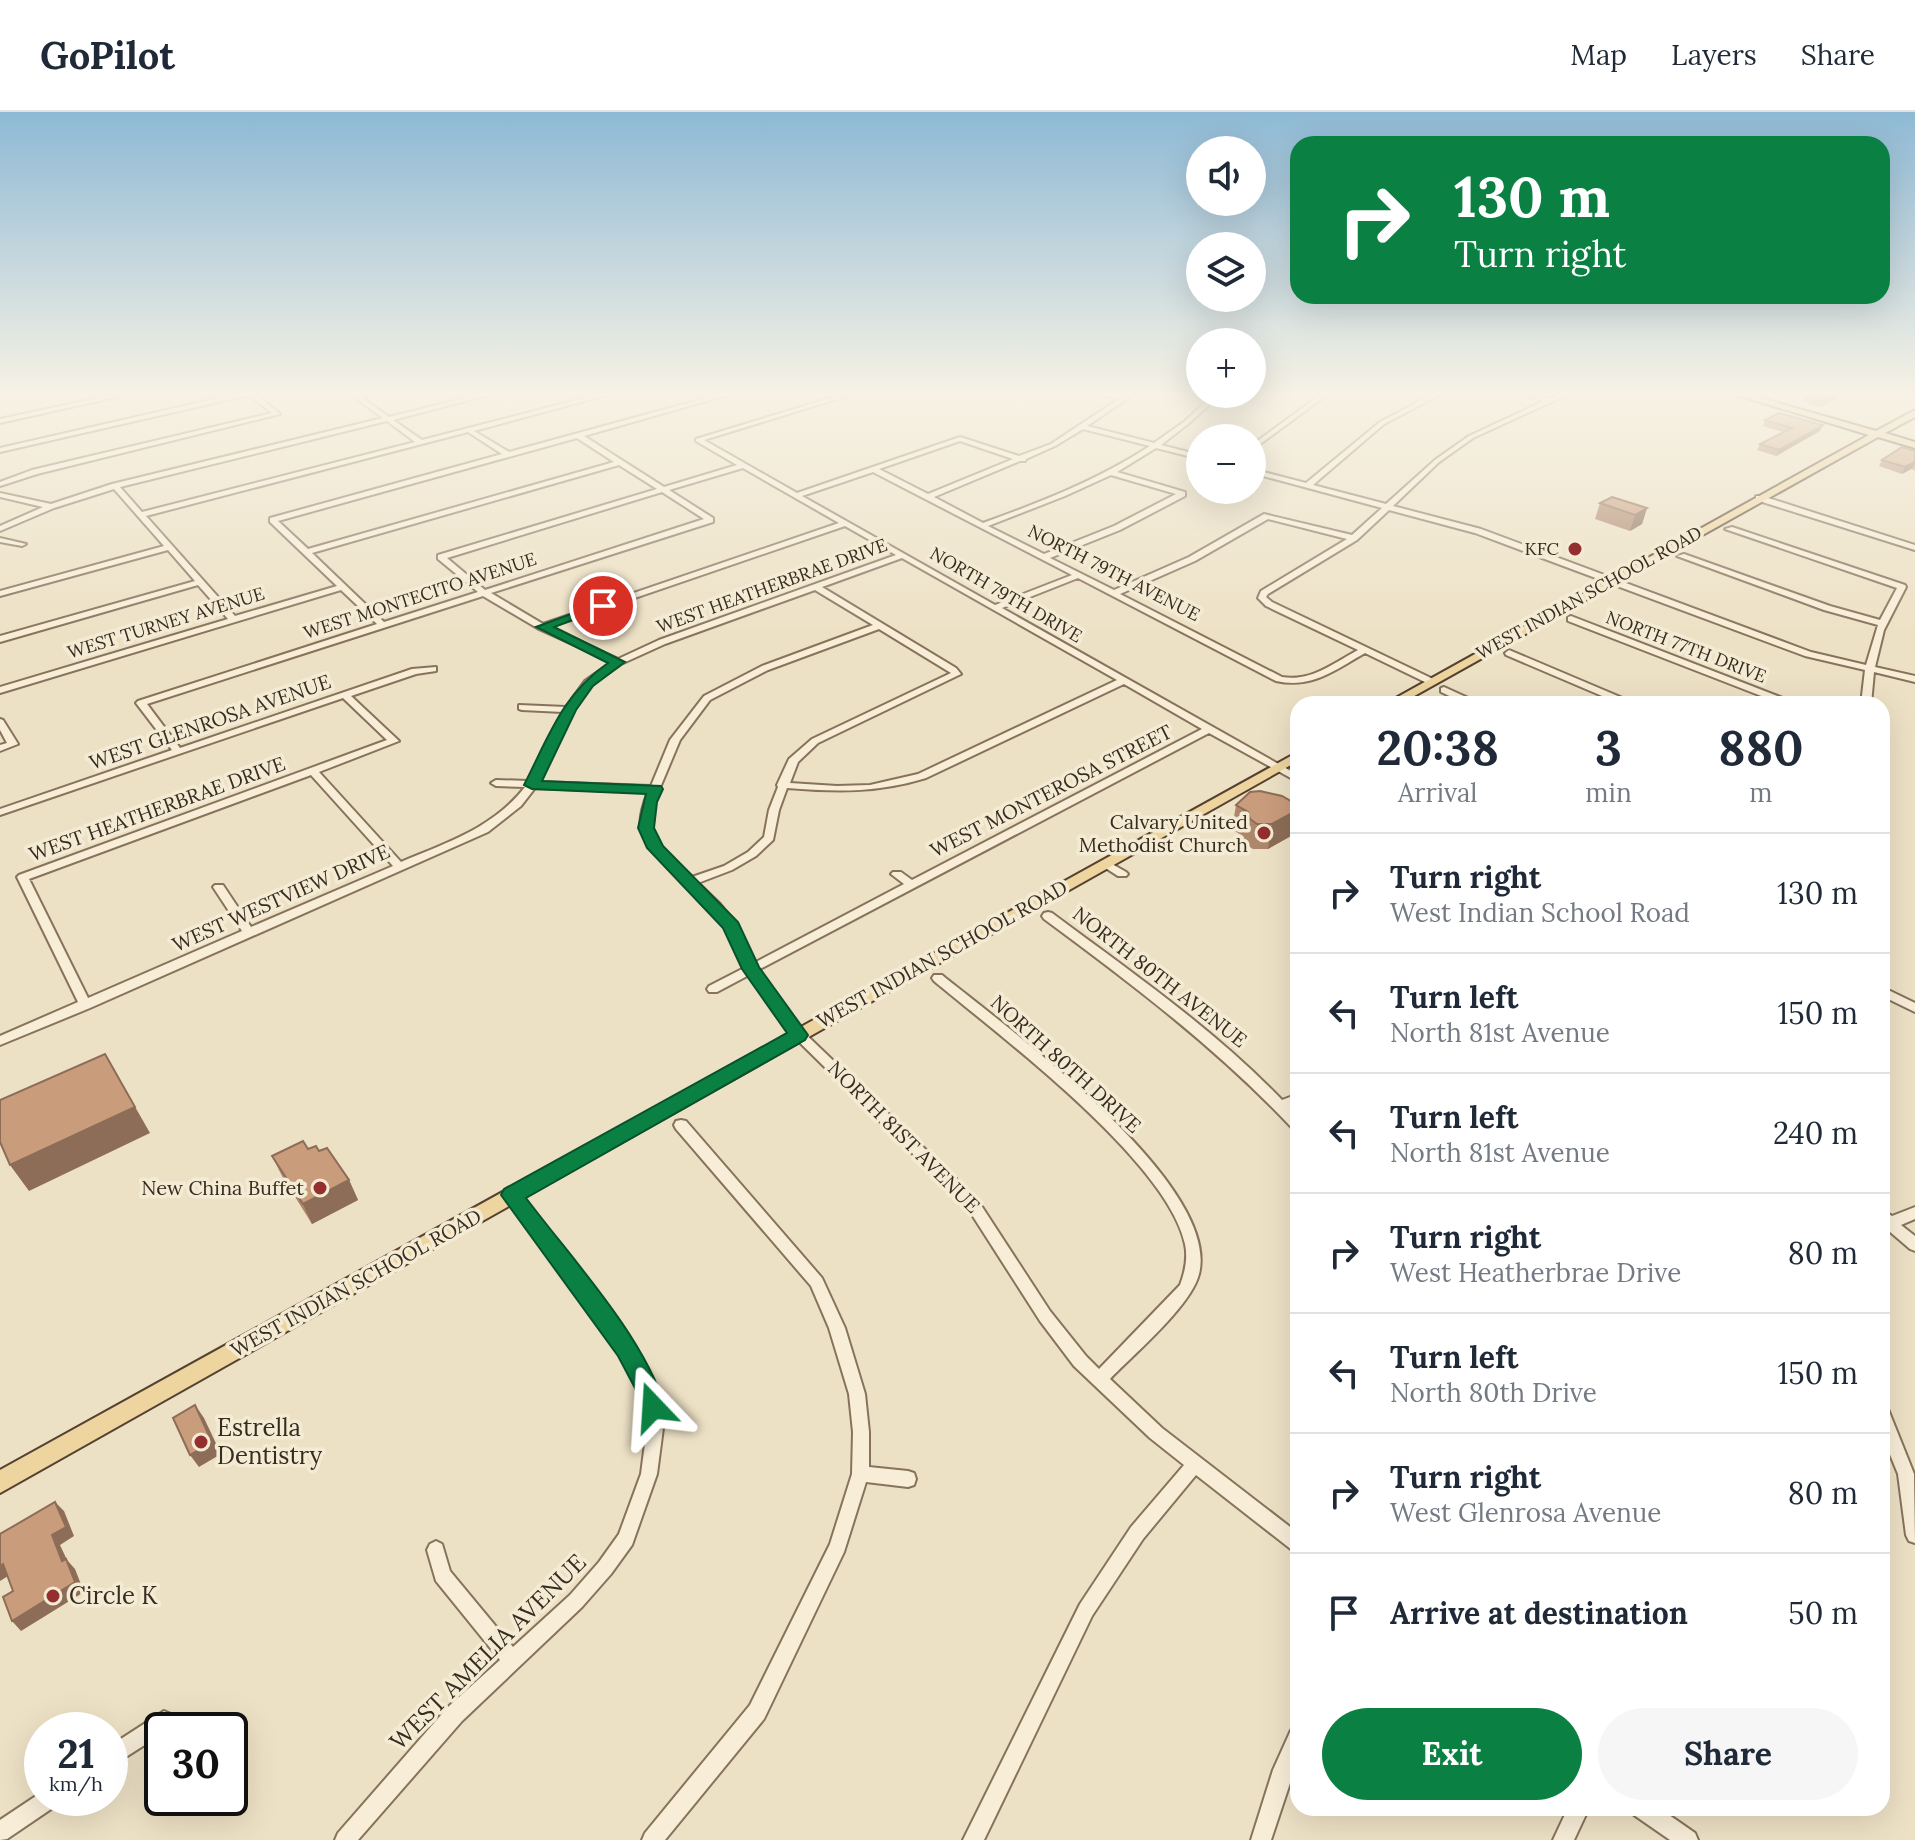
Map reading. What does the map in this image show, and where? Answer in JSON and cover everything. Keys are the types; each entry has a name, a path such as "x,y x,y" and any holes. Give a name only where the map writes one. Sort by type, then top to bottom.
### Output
{"main road":[{"name":"WEST INDIAN SCHOOL ROAD","path":"1405,696 1806,473"},
{"name":"WEST INDIAN SCHOOL ROAD","path":"0,1482 1290,761"}],"street":[{"path":"0,484 33,473"},
{"path":"0,529 51,506 169,473"},
{"path":"141,515 303,473"},
{"path":"382,625 273,520 444,473"},
{"path":"306,552 583,473"},
{"path":"637,473 664,489"},
{"path":"618,662 542,627 483,592 441,557 719,473"},
{"name":"NORTH 79TH DRIVE","path":"754,473 1290,775"},
{"path":"795,496 867,473"},
{"name":"NORTH 79TH AVENUE","path":"880,473 1279,679 1294,684 1307,681 1364,650"},
{"path":"928,497 991,473"},
{"path":"983,525 1048,501 1109,473"},
{"path":"1045,557 1117,528 1182,494 1112,473"},
{"path":"1308,485 1323,473"},
{"path":"1425,473 1354,538 1264,593 1262,598 1430,681"},
{"path":"1266,474 1478,531 1808,654 1915,679"},
{"path":"115,486 234,620"},
{"name":"WEST MONTECITO AVENUE","path":"178,752 141,703 710,520 664,489"},
{"path":"0,495 51,506"},
{"path":"1759,498 1915,548"},
{"path":"1115,593 1192,559 1267,516 1354,538"},
{"path":"542,627 844,524"},
{"path":"1729,529 1902,587 1880,623 1868,669 1866,696"},
{"path":"0,540 22,544"},
{"path":"0,594 170,547"},
{"name":"WEST HEATHERBRAE DRIVE","path":"532,785 569,710 588,683 618,662 662,642 901,556"},
{"path":"1681,556 1827,608 1880,623"},
{"path":"994,608 1080,575"},
{"path":"0,639 200,582"},
{"name":"WEST TURNEY AVENUE","path":"0,690 342,587"},
{"path":"689,882 728,868 752,854 769,838 782,785 793,761 815,741 956,674 816,587"},
{"name":"NORTH 77TH DRIVE","path":"1571,619 1769,696"},
{"path":"496,783 655,789 675,740 707,698 788,659 881,625"},
{"path":"1509,653 1610,696"},
{"path":"788,659 801,667"},
{"name":"WEST GLENROSA AVENUE","path":"0,812 415,671 433,669"},
{"path":"782,785 862,790 892,787 922,776 1121,682"},
{"path":"1444,690 1457,696"},
{"name":"WEST HEATHERBRAE DRIVE","path":"86,1005 23,877 394,741 345,695"},
{"path":"522,707 569,710"},
{"path":"0,722 13,744 0,748"},
{"name":"WEST MONTEROSA STREET","path":"713,989 1207,730"},
{"path":"313,771 399,866"},
{"name":"WEST WESTVIEW DRIVE","path":"0,1041 484,830 517,804 532,785"},
{"name":"NORTH 81ST AVENUE","path":"655,789 649,802 646,828 656,848 731,926 751,969 798,1035 816,1048 972,1203 1054,1329 1098,1380 1195,1464 1290,1538"},
{"path":"1105,863 1122,874"},
{"path":"897,874 910,884"},
{"path":"219,887 248,931"},
{"name":"NORTH 80TH AVENUE","path":"1048,916 1194,1024 1245,1068 1290,1116"},
{"name":"NORTH 80TH DRIVE","path":"938,978 1099,1114 1177,1204 1186,1223 1192,1239 1194,1260 1191,1279 1183,1294 1098,1380"},
{"path":"1890,995 1915,1008"},
{"path":"1281,1106 1290,1102"},
{"path":"652,1840 757,1712 838,1546 860,1474 861,1432 857,1394 837,1328 817,1282 681,1125"},
{"name":"WEST AMELIA AVENUE","path":"345,1840 455,1714 576,1601 626,1539 649,1474 655,1428 650,1396 637,1366 512,1195"},
{"path":"1890,1218 1915,1213"},
{"path":"1890,1223 1915,1245"},
{"path":"1890,1434 1906,1474 1915,1535"},
{"path":"973,1840 1086,1610 1137,1533 1195,1464"},
{"path":"860,1474 908,1479"},
{"path":"436,1550 442,1575 511,1659"},
{"path":"1261,1840 1290,1755"},
{"path":"0,1832 24,1816"},
{"path":"1563,1840 1575,1816"},
{"path":"1653,1816 1688,1840"}],"building":[{"path":"1612,497 1647,508 1635,515 1600,503"},
{"path":"1250,792 1282,796 1290,801 1290,814 1272,824 1257,824 1250,819 1248,812 1236,805"},
{"path":"105,1054 135,1107 10,1165 0,1142 0,1100"},
{"path":"303,1141 308,1149 316,1146 319,1151 327,1148 349,1180 303,1204 272,1156"},
{"path":"195,1405 212,1442 190,1455 173,1418"},
{"name":"Circle K","path":"55,1502 66,1527 52,1535 62,1561 66,1559 75,1582 12,1621 3,1597 13,1591 3,1564 0,1566 0,1534"}],"place":[{"name":"KFC","path":"1575,549"},
{"name":"Calvary United Methodist Church","path":"1264,833"},
{"name":"New China Buffet","path":"320,1188"},
{"name":"Estrella Dentistry","path":"201,1442"},
{"name":"Circle K","path":"53,1596"}],"route":[{"path":"603,606 542,627 618,662 588,683 569,710 532,785 655,789 649,802 646,828 656,848 731,926 751,969 798,1035 512,1195 626,1349 647,1386 653,1407"}]}
